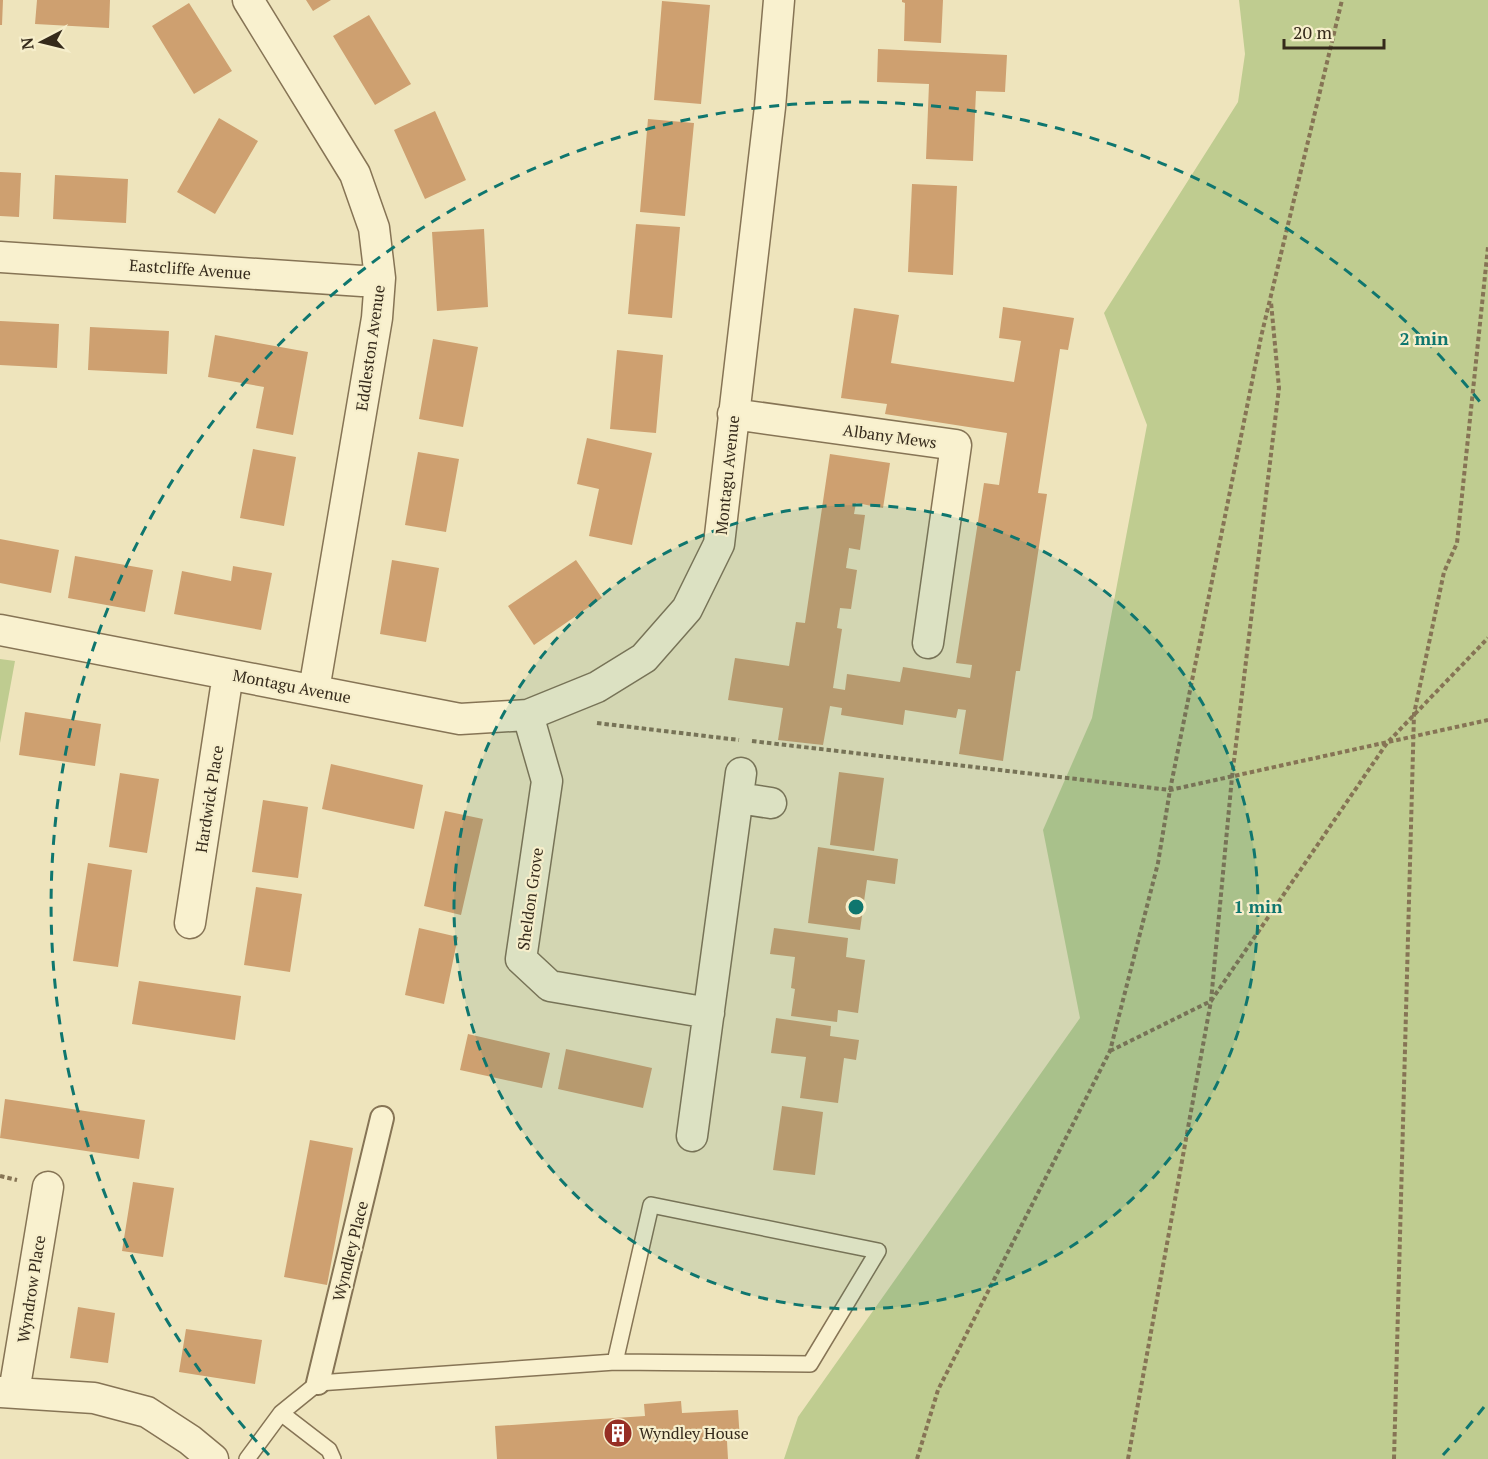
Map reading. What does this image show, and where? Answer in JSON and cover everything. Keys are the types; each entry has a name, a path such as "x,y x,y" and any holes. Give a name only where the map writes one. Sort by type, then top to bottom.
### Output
{"street":[{"name":"Eddleston Avenue","path":"248,0 355,174 374,228 380,278 377,318 314,690"},
{"name":"Montagu Avenue","path":"0,630 460,718 528,715 597,687 644,658 687,609 719,544 770,107 779,0"},
{"name":"Eastcliffe Avenue","path":"0,257 362,280 380,278"},
{"name":"Albany Mews","path":"733,414 956,445 928,643"},
{"name":"Hardwick Place","path":"190,923 228,674"},
{"name":"Sheldon Grove","path":"528,715 547,781 521,959 550,986 709,1013"},
{"path":"692,1136 709,1105 709,1013 740,786 771,803"},
{"name":"Wyndley Place","path":"318,1383 382,1118"},
{"name":"Wyndrow Place","path":"7,1392 48,1187"},
{"path":"7,1392 94,1398 147,1412 190,1440 213,1459"}],"lane":[{"path":"247,1459 282,1413 318,1383 615,1362 810,1364 878,1251 651,1205 615,1362"},
{"path":"282,1413 329,1450 333,1459"}],"path":[{"path":"917,1459 938,1390 1110,1051 1158,863 1170,790 1259,348 1342,0"},
{"path":"1394,1459 1414,714 1444,572 1457,543 1488,247"},
{"path":"1128,1459 1211,1001 1232,777 1279,388 1271,297"},
{"path":"1110,1051 1211,1001 1387,743 1488,638"},
{"path":"597,723 1170,790 1488,720"}],"green space":[{"path":"1239,0 1488,0 1488,1459 784,1459 798,1417 1080,1018 1043,830 1092,718 1147,425 1104,313 1238,102 1245,54"},
{"path":"0,659 15,661 0,743"}],"building":[{"path":"0,0 3,0 2,25 0,25"},
{"path":"37,0 110,0 109,28 35,24"},
{"path":"306,0 331,0 313,11"},
{"path":"902,0 943,0 941,43 904,41 905,3"},
{"path":"662,1 710,5 701,104 654,100"},
{"path":"189,3 232,71 194,94 152,26"},
{"path":"369,15 411,84 375,105 333,36"},
{"path":"878,49 1007,55 1005,92 976,91 973,161 926,159 929,84 877,82"},
{"path":"435,111 466,180 425,199 394,130"},
{"path":"219,118 258,141 215,214 177,192"},
{"path":"648,119 694,123 685,216 640,212"},
{"path":"0,172 21,173 19,217 0,216"},
{"path":"55,175 128,179 126,223 53,219"},
{"path":"912,184 957,186 953,275 908,272"},
{"path":"636,224 680,227 672,318 628,314"},
{"path":"484,229 488,307 437,311 432,232"},
{"path":"1003,307 1074,318 1068,350 1060,349 1038,493 1047,494 1020,671 1016,671 1003,761 959,754 966,710 958,709 956,718 905,710 903,725 841,715 842,708 830,706 823,745 778,740 783,708 728,700 735,658 789,666 796,622 805,623 830,454 890,463 883,508 856,503 854,514 865,515 860,550 849,548 846,568 857,570 851,609 840,608 837,628 842,629 833,688 845,690 847,674 900,682 903,667 970,678 972,665 956,663 984,483 999,485 1007,433 885,414 887,404 841,398 854,308 899,315 891,363 1014,382 1021,341 999,338"},
{"path":"0,321 59,324 57,368 0,365"},
{"path":"90,327 169,331 167,374 88,370"},
{"path":"215,335 308,352 293,435 256,428 264,387 208,377"},
{"path":"433,339 478,347 463,427 419,419"},
{"path":"617,350 663,355 656,433 610,429"},
{"path":"587,438 652,453 632,545 589,536 599,489 577,484"},
{"path":"253,449 296,457 284,526 240,518"},
{"path":"418,452 459,459 446,532 405,525"},
{"path":"0,539 59,550 51,593 0,583"},
{"path":"75,556 153,570 145,612 68,598"},
{"path":"392,560 439,568 426,642 380,634"},
{"path":"576,560 602,598 534,645 508,606"},
{"path":"233,566 272,573 261,630 174,614 182,571 231,581"},
{"path":"25,712 101,724 95,766 19,755"},
{"path":"331,764 423,785 414,829 322,809"},
{"path":"839,772 884,778 874,851 830,845"},
{"path":"120,773 159,779 147,853 109,847"},
{"path":"263,800 308,807 298,878 252,872"},
{"path":"445,811 483,819 461,915 424,906"},
{"path":"818,847 898,859 895,884 867,880 860,930 808,923"},
{"path":"88,863 132,870 118,967 73,961"},
{"path":"256,887 302,894 290,972 244,965"},
{"path":"419,928 458,937 444,1004 405,995"},
{"path":"774,928 848,938 846,957 865,960 858,1013 838,1010 837,1022 791,1016 795,989 791,988 795,957 770,954"},
{"path":"139,981 241,996 235,1040 132,1024"},
{"path":"776,1018 831,1026 830,1036 859,1040 856,1060 844,1058 838,1103 800,1098 806,1057 771,1053"},
{"path":"468,1034 550,1053 542,1088 460,1070"},
{"path":"566,1049 652,1068 643,1108 558,1089"},
{"path":"5,1099 145,1120 139,1159 0,1138"},
{"path":"782,1106 823,1112 815,1175 773,1170"},
{"path":"310,1140 353,1148 327,1285 284,1277"},
{"path":"133,1182 174,1188 163,1257 122,1251"},
{"path":"78,1307 115,1313 108,1363 70,1358"},
{"path":"186,1329 262,1340 255,1384 179,1372"},
{"name":"Wyndley House","path":"681,1401 682,1413 738,1410 740,1441 727,1441 728,1459 497,1459 495,1426 645,1416 644,1404"}],"place":[{"name":"Wyndley House","path":"618,1433"}]}
